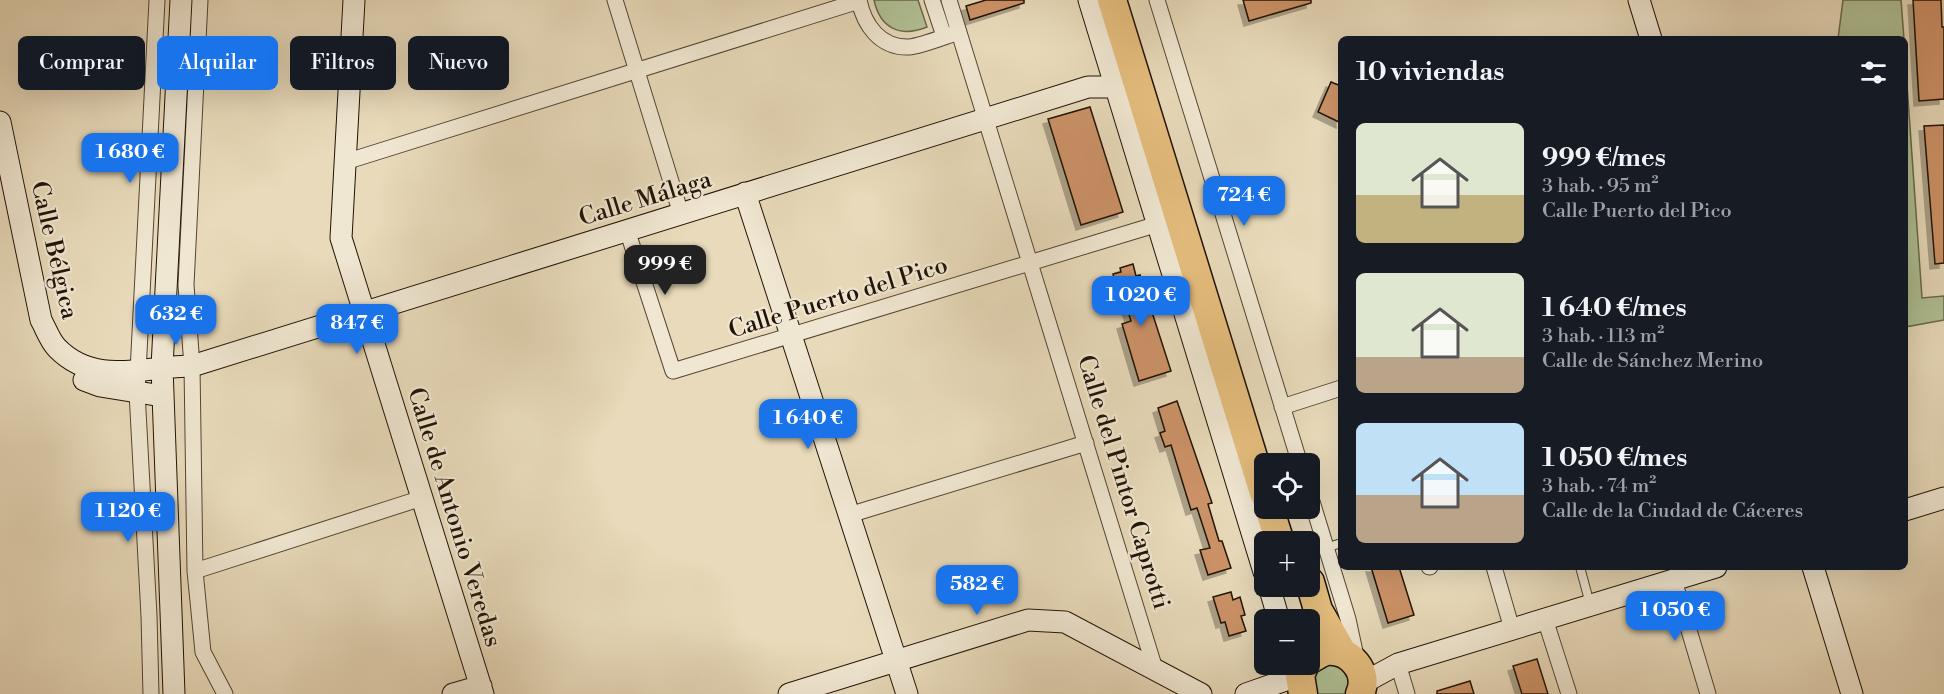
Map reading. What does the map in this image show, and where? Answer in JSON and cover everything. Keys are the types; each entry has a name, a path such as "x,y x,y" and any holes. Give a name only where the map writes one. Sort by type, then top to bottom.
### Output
{"highway":[{"path":"1112,0 1254,461"},
{"path":"1131,0 1270,453"},
{"path":"1314,597 1318,610 1359,677"},
{"path":"1320,656 1325,651 1359,677"}],"street":[{"path":"151,694 137,392 157,0"},
{"path":"174,694 173,615 162,396 181,0"},
{"path":"200,0 186,285 192,366 195,570 203,652 225,694"},
{"name":"Calle de Antonio Veredas","path":"354,0 341,238 482,690"},
{"path":"615,0 681,214"},
{"path":"345,162 859,0 866,25 885,41 909,47 959,32"},
{"path":"932,0 944,36"},
{"name":"Calle del Pintor Caprotti","path":"949,0 1162,680"},
{"path":"1089,0 1254,539"},
{"path":"1157,0 1297,453"},
{"path":"1639,0 1650,36"},
{"name":"Calle Málaga","path":"162,396 192,366 1088,87 1116,87"},
{"name":"Calle Bélgica","path":"0,122 41,320 55,347 77,365 96,371 138,370 163,357"},
{"name":"Calle Bélgica","path":"0,183 29,322 40,347 51,361 82,380 100,386 162,396"},
{"path":"745,194 907,694"},
{"name":"Calle Puerto del Pico","path":"627,230 673,371 1158,224"},
{"name":"Calle Málaga","path":"163,357 192,366"},
{"path":"1282,407 1338,389"},
{"path":"849,515 1086,442"},
{"path":"195,570 422,498"},
{"path":"1908,509 1944,498"},
{"path":"1317,519 1348,619 1359,677 1706,570"},
{"path":"1495,570 1512,629"},
{"path":"1814,570 1852,694"},
{"path":"1674,580 1708,694"},
{"path":"1545,619 1569,694"},
{"path":"789,694 1028,620 1065,622 1162,680 1201,694"},
{"path":"1398,664 1407,694"},
{"path":"1246,694 1298,675"},
{"path":"453,694 482,690"}],"lane":[{"path":"1326,548 1338,544"},
{"path":"1581,570 1590,606"}],"green space":[{"path":"874,0 918,0 927,27 908,31 893,28 881,18"},
{"path":"1843,0 1901,0 1904,36 1838,36"},
{"path":"1908,99 1922,298 1944,296 1944,320 1908,326"},
{"path":"1338,662 1352,683 1348,694 1315,694 1311,681 1313,675 1320,675 1320,667"}],"building":[{"path":"986,0 1024,0 1024,3 970,20 966,6"},
{"path":"1243,0 1311,0 1311,3 1249,21"},
{"path":"1913,0 1941,0 1942,27 1944,27 1944,99 1919,101"},
{"path":"1331,82 1338,85 1338,122 1318,112"},
{"path":"1090,107 1123,212 1081,225 1048,119"},
{"path":"1944,125 1944,263 1935,264 1924,126"},
{"path":"1133,264 1136,276 1140,275 1171,371 1139,381 1122,324 1131,321 1121,289 1117,290 1113,274 1121,272 1120,268"},
{"path":"1177,401 1212,503 1208,504 1219,541 1222,541 1231,568 1208,575 1200,550 1210,548 1197,508 1191,510 1171,445 1165,447 1160,433 1165,431 1158,408"},
{"path":"1372,570 1400,570 1414,615 1388,623"},
{"path":"1231,592 1233,600 1240,597 1245,615 1241,616 1246,631 1229,636 1225,622 1221,623 1213,597"},
{"path":"1537,659 1548,694 1522,694 1513,666"},
{"path":"1470,681 1474,694 1437,694 1437,691"}]}
